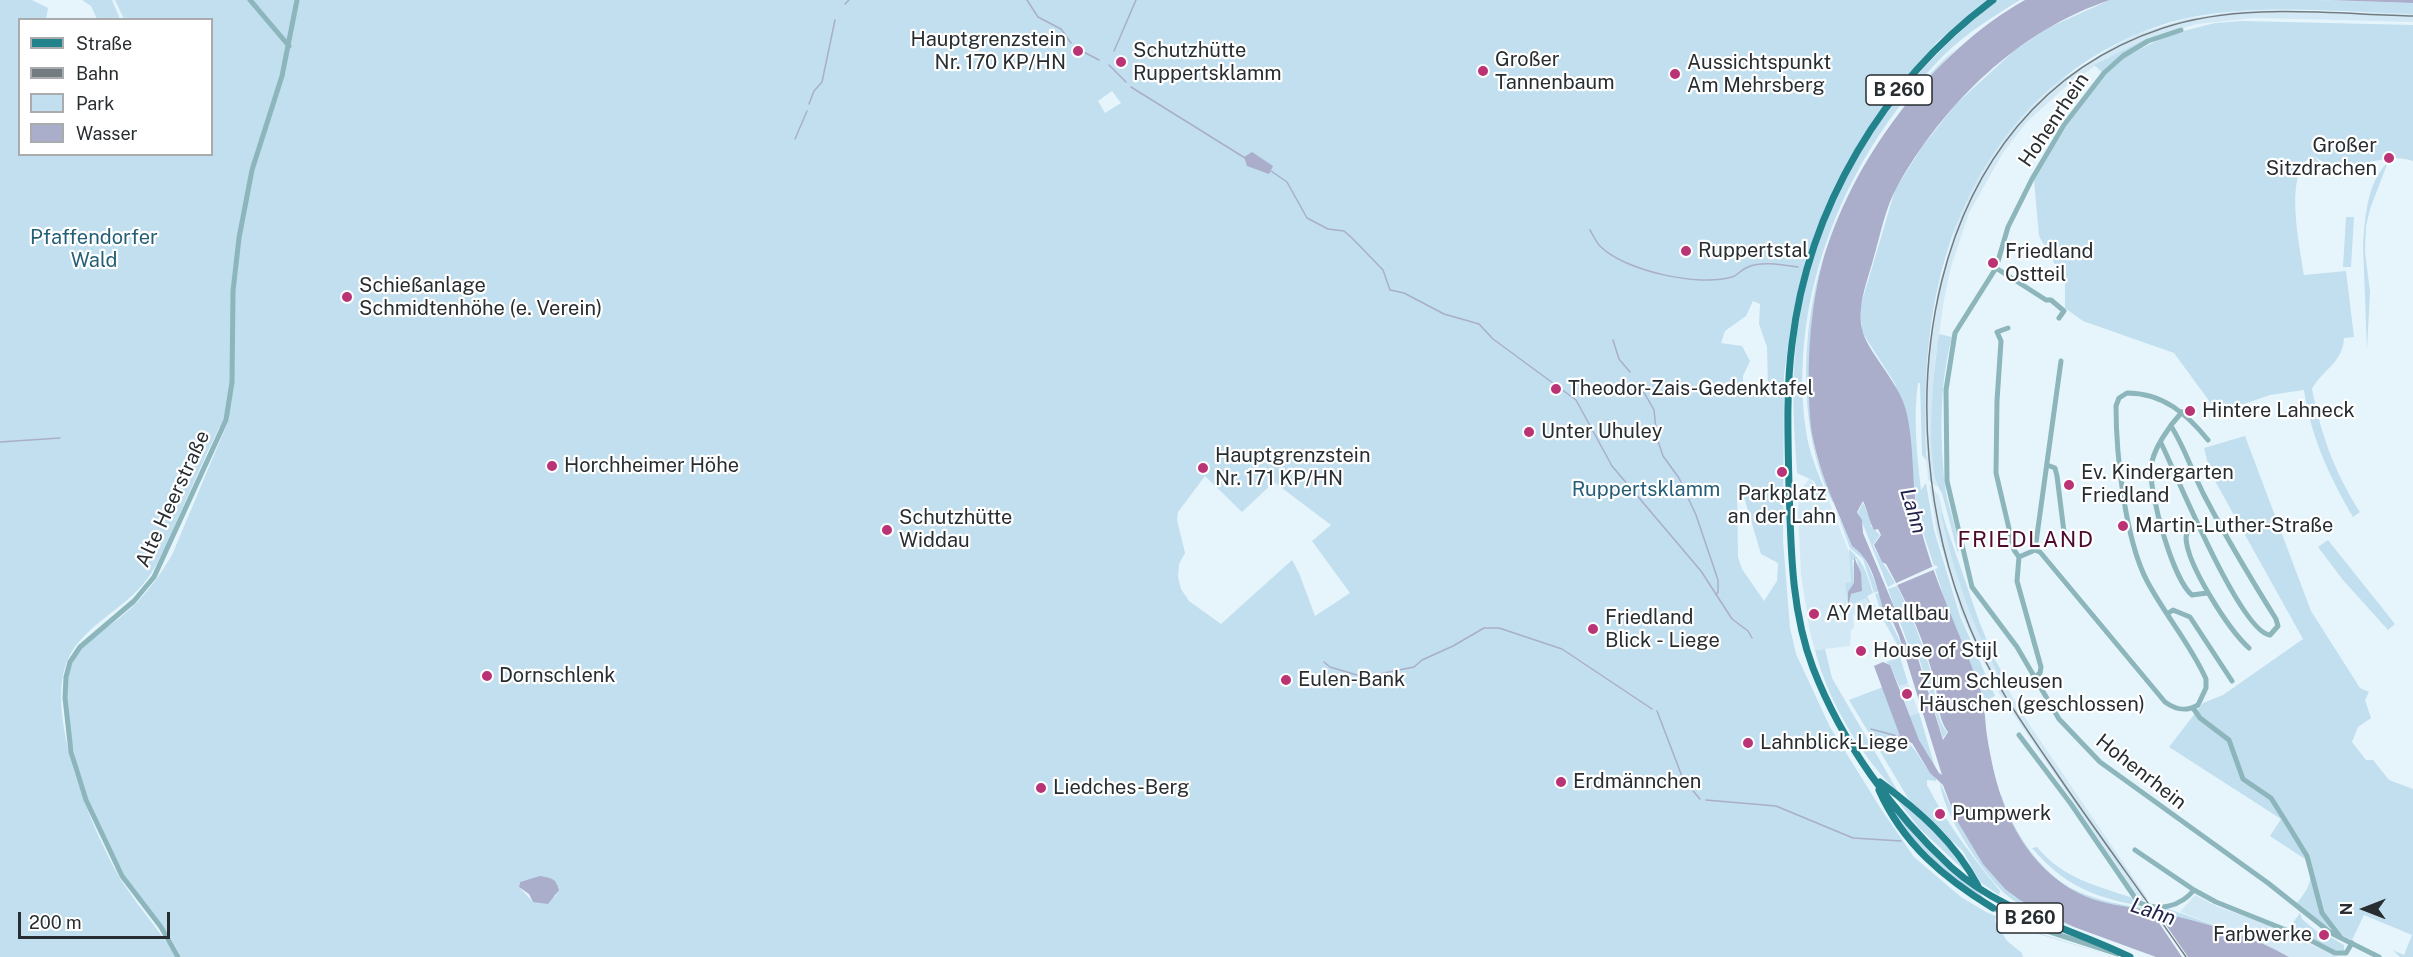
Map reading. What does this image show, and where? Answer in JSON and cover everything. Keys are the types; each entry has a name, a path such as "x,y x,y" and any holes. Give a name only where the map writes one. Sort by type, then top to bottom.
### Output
{"main road":[{"name":"B 260","path":"1993,0 1952,32 1911,74 1856,154 1832,200 1813,246 1793,336 1788,446 1791,556 1797,604 1807,649 1819,682 1840,725 1873,776 1905,817 1942,857 1971,883 2007,907 2130,957"},
{"name":"B 260","path":"1873,776 1886,806 1917,849 1949,880 1993,908"},
{"name":"B 260","path":"1873,776 1928,822 1957,851 1993,908"}],"street":[{"path":"250,0 289,46"},
{"name":"Alte Heerstraße","path":"178,957 160,927 122,876 86,800 71,752 65,698 66,677 70,662 80,647 134,600 154,577 226,420 232,382 233,291 239,238 252,170 281,82 297,0"},
{"name":"Hohenrhein","path":"2181,30 2139,46 2110,67 2064,125 2032,179 2008,227 1996,268 1961,321 1951,353 1945,401 1947,481 1972,587 2017,647 2059,719 2100,762 2341,938 2379,957"},
{"path":"1996,268 2046,300 2051,300 2064,311 2059,318"},
{"path":"2008,328 1997,332 2001,341 1996,473 2014,549 2019,557 2017,581 2041,667 2040,673 2035,677"},
{"path":"2035,550 2061,361"},
{"path":"2035,550 2047,560 2165,702 2183,710 2193,708 2203,697 2206,679 2144,573 2127,514 2116,406 2119,398 2127,393 2137,393 2166,402 2182,412 2208,440"},
{"path":"2182,412 2170,426 2151,468 2159,515 2182,584 2192,595 2207,593"},
{"path":"2161,443 2196,523 2229,586 2260,630 2270,635 2276,631 2278,626 2276,619 2244,569 2200,487 2181,442 2170,426"},
{"path":"2047,465 2055,468 2057,476 2065,540"},
{"path":"2196,523 2189,529 2186,538 2207,593 2248,648"},
{"path":"2019,557 2035,550"},
{"path":"2167,615 2173,610 2190,617 2232,681"},
{"path":"2193,708 2200,718 2229,740 2243,779 2271,798 2307,856 2322,913 2341,938"},
{"path":"2019,735 2066,796 2138,902 2158,907 2178,904 2185,901 2194,890"},
{"path":"2135,850 2216,902 2306,938 2335,953 2346,953 2352,944"},
{"path":"1993,908 2041,929 2126,957"}],"shaded area":[{"path":"2239,11 2413,14 2413,22 2254,18 2197,24 2157,36 2102,61 2063,89 2027,122 2004,151 1969,213 1951,267 1944,300 1935,361 1932,408 1937,487 1928,480 1924,406 1938,289 1960,212 1972,185 1999,143 2027,111 2059,81 2137,34 2185,19"},
{"path":"1810,478 1818,490 1815,500 1827,496 1871,608 1853,615 1854,628 1851,630 1850,646 1815,650 1810,632 1801,575 1798,512 1799,492"},
{"path":"1929,485 1939,496 1959,581 1994,667 2031,727 2148,899 2141,901 1999,693 1962,616 1937,533"},
{"path":"1908,683 1919,713 1909,716 1899,686"},
{"path":"2195,895 2216,906 2269,925 2338,957 2289,957 2253,939 2180,912"}],"green space":[{"path":"0,0 32,0 48,8 46,18 18,18 18,156 213,156 213,18 124,18 115,0 1987,0 1937,42 1888,99 1840,176 1807,254 1792,318 1784,375 1783,540 1790,628 1796,654 1830,727 1914,857 1961,897 1996,916 1995,921 2007,941 2022,953 2023,957 181,957 170,937 128,882 116,862 90,805 71,739 67,708 68,680 79,651 138,602 172,555 230,417 219,428 151,573 138,590 81,639 66,664 61,688 62,715 67,745 99,836 123,883 176,957 0,957","holes":["1112,91 1121,103 1105,113 1098,101","1753,301 1760,304 1759,324 1767,347 1768,388 1755,393 1743,390 1743,376 1750,361 1742,346 1721,343 1725,331 1746,316","1205,476 1242,512 1274,482 1331,525 1312,541 1350,593 1315,616 1292,560 1221,624 1189,601 1181,589 1178,577 1179,564 1185,553 1177,520 1178,512","1737,489 1744,497 1761,554 1778,563 1777,581 1764,601 1742,569 1738,557","526,880 557,883 556,896 533,902 519,887 520,882"]},
{"path":"82,0 112,0 120,18 97,18 91,6"},
{"path":"1998,0 2020,0 1961,40 1943,56 1909,94 1878,136 1852,181 1831,228 1816,278 1806,328 1802,380 1807,439 1827,496 1814,501 1818,490 1814,481 1797,473 1793,393 1794,361 1804,293 1818,244 1837,197 1861,152 1889,110 1922,70 1958,33"},
{"path":"2110,0 2320,0 2413,3 2413,14 2299,10 2243,11 2187,18 2150,29 2098,54 2051,88 2013,128 1982,171 1959,218 1943,268 1932,319 1925,426 1928,480 1926,460 1922,455 1920,383 1918,383 1916,423 1921,490 1926,483 1934,530 1960,616 1995,696 1982,702 1982,696 1949,613 1918,516 1905,409 1894,382 1862,332 1860,308 1895,190 1922,147 1956,104 2015,50 2050,27"},
{"path":"2243,21 2413,25 2413,161 2400,158 2337,166 2325,163 2313,155 2320,163 2307,160 2300,170 2295,198 2297,231 2304,275 2346,271 2354,337 2344,338 2340,354 2312,389 2330,453 2343,483 2360,512 2353,517 2322,456 2311,424 2304,390 2270,395 2218,413 2174,353 2083,321 2065,308 2065,282 2039,236 2034,180 2066,127 2103,77 2125,57 2168,35 2215,23"},
{"path":"2144,40 2102,72 2094,65"},
{"path":"1957,48 1914,95 1891,125 1929,75"},
{"path":"1891,125 1873,153 1852,188 1857,177"},
{"path":"2388,162 2366,226 2365,252 2370,292 2367,350 2363,245 2365,223 2371,190 2381,170"},
{"path":"2346,217 2354,217 2351,267 2343,267"},
{"path":"1817,285 1810,357 1811,423 1814,446 1833,503 1820,472 1812,439 1807,404 1808,332"},
{"path":"1939,334 1952,337 1943,393 1942,449 1946,494 1958,539 1958,554 1942,493 1936,481 1931,441"},
{"path":"2245,436 2311,611 2360,688 2369,692 2365,700 2371,718 2358,727 2352,742 2366,760 2373,760 2389,780 2413,789 2413,957 2400,957 2393,950 2404,955 2412,935 2364,915 2352,940 2330,928 2297,903 2309,884 2310,868 2308,861 2270,836 2281,819 2169,747 2203,703 2223,695 2303,639 2210,472 2204,448"},
{"path":"1863,503 1871,520 1871,526 1880,535 1873,545 1895,583 1888,587 1858,512"},
{"path":"1835,508 1852,546 1863,554 1879,591 1874,593 1863,559 1850,548"},
{"path":"1940,508 1979,621 1994,658 2010,686 2006,689 1984,646 1966,601 1951,555"},
{"path":"2328,540 2395,624 2388,630 2343,580 2318,547"},
{"path":"1849,549 1859,559 1864,569 1873,593 1867,596 1876,606 1871,608 1866,598 1850,605 1851,595 1848,606 1845,583 1851,582","holes":["1857,559 1862,591 1851,594 1854,583 1852,560"]},
{"path":"1897,586 1907,606 1930,669 1937,710 1947,732 1943,738 1917,651 1911,652 1888,589"},
{"path":"1879,593 1881,602 1906,654 1903,655 1884,621 1875,594"},
{"path":"1825,649 1832,678 1900,795 1860,747 1838,709 1828,689 1815,650"},
{"path":"1900,657 1908,683 1899,686 1890,665 1886,662"},
{"path":"1883,687 1901,739 1912,746 1936,778 1936,781 1927,780 1927,785 1952,826 2000,891 1999,895 1980,882 1963,851 1911,803 1849,700"},
{"path":"1919,713 1935,767 1919,740 1909,716"},
{"path":"1940,782 1956,819 1983,863 2005,889 2074,927 2028,909 2004,893 1964,841 1942,795"},
{"path":"1891,792 1939,836 1966,872 1919,828"},
{"path":"1890,804 1939,861 1981,894 1986,902 1930,860 1907,834"},
{"path":"2012,822 2040,863 2064,884 2094,898 2149,908 2151,911 2102,903 2074,893 2047,872 2023,842"},
{"path":"2037,847 2047,858 2069,874 2093,885 2133,898 2141,906 2080,888 2044,861 2032,848"},
{"path":"2166,908 2253,939 2158,912 2156,909"},
{"path":"2300,913 2302,919 2322,936 2327,935 2344,945 2344,951 2333,950 2289,928"},
{"path":"1997,917 2038,933 2116,957 2035,933"}],"water":[{"name":"Lahn","path":"2025,0 2110,0 2077,13 2045,30 2015,50 1961,99 1937,127 1916,156 1889,204 1863,294 1861,320 1869,346 1895,386 1905,407 1918,516 1938,583 1981,692 1990,755 1999,790 2012,824 2032,855 2061,883 2076,892 2091,899 2219,928 2248,938 2289,957 2156,957 2074,927 2020,900 2005,889 1983,864 1956,819 1943,785 1930,773 1912,743 1901,739 1874,666 1883,662 1890,665 1919,740 1942,775 1899,636 1893,622 1888,623 1867,562 1852,546 1818,458 1811,427 1810,408 1811,324 1822,264 1835,225 1874,149 1928,79 1958,49 1991,22","holes":["1863,501 1874,530 1878,529 1881,535 1874,545 1902,594 1927,655 1936,688 1938,706 1948,732 1943,740 1916,652 1910,653 1898,622 1900,621 1863,533 1862,520 1857,512"]},
{"path":"2327,0 2413,0 2413,3"},
{"path":"1252,152 1273,166 1269,174 1247,166 1244,157"},
{"path":"1854,557 1861,573 1862,591 1851,594 1848,608 1848,592 1854,583"},
{"path":"540,876 552,879 559,890 548,904 533,902 529,894 519,887 520,882"}],"pier":[{"path":"1936,565 1938,568 1895,586 1894,584"},
{"path":"2149,908 2155,909 2188,957 2182,957"}],"waterway":[{"path":"845,4 849,0"},
{"path":"1027,0 1038,17 1061,29 1071,43"},
{"path":"1114,51 1136,0"},
{"path":"809,104 814,91 822,82 835,20"},
{"path":"1074,47 1099,60"},
{"path":"1109,65 1126,82"},
{"path":"1131,87 1245,158"},
{"path":"795,139 807,111"},
{"path":"1271,171 1287,182 1307,218 1328,229 1344,231 1352,238 1383,270 1390,290 1404,293 1444,314 1479,324 1493,339 1576,400 1612,466 1701,571 1732,619 1748,631 1752,638"},
{"path":"1590,230 1600,246 1611,255 1626,263 1663,275 1718,280 1732,277 1746,268 1760,264 1798,267"},
{"path":"1613,340 1619,359 1630,372"},
{"path":"1638,382 1654,410 1657,438 1663,456 1679,478 1696,515 1718,580 1716,595"},
{"path":"0,442 60,438"},
{"path":"1324,662 1330,667 1377,681 1379,675 1414,667 1422,660 1484,628 1499,628 1562,649 1652,709"},
{"path":"1657,711 1683,779 1700,799"},
{"path":"1871,729 1901,737"},
{"path":"1706,800 1776,806 1853,838 1901,841"}],"railway":[{"path":"2186,957 2019,717 1987,665 1970,628 1943,546 1929,457 1928,368 1942,280 1971,198 2017,127 2081,68 2163,28 2224,15 2255,12 2319,12 2413,16"}],"place":[{"name":"Hauptgrenzstein Nr. 170 KP/HN","path":"1078,51"},
{"name":"Schutzhütte Ruppertsklamm","path":"1121,62"},
{"name":"Großer Tannenbaum","path":"1483,71"},
{"name":"Aussichtspunkt Am Mehrsberg","path":"1675,74"},
{"name":"Großer Sitzdrachen","path":"2389,158"},
{"name":"Ruppertstal","path":"1686,251"},
{"name":"Friedland Ostteil","path":"1993,263"},
{"name":"Schießanlage Schmidtenhöhe (e. Verein)","path":"347,297"},
{"name":"Theodor-Zais-Gedenktafel","path":"1556,389"},
{"name":"Hintere Lahneck","path":"2190,411"},
{"name":"Unter Uhuley","path":"1529,432"},
{"name":"Horchheimer Höhe","path":"552,466"},
{"name":"Hauptgrenzstein Nr. 171 KP/HN","path":"1203,468"},
{"name":"Parkplatz an der Lahn","path":"1782,472"},
{"name":"Ev. Kindergarten Friedland","path":"2069,485"},
{"name":"Martin-Luther-Straße","path":"2123,526"},
{"name":"Schutzhütte Widdau","path":"887,530"},
{"name":"AY Metallbau","path":"1814,614"},
{"name":"Friedland Blick - Liege","path":"1593,629"},
{"name":"House of Stijl","path":"1861,651"},
{"name":"Dornschlenk","path":"487,676"},
{"name":"Eulen-Bank","path":"1286,680"},
{"name":"Zum Schleusen Häuschen (geschlossen)","path":"1907,694"},
{"name":"Lahnblick-Liege","path":"1748,743"},
{"name":"Erdmännchen","path":"1561,782"},
{"name":"Liedches-Berg","path":"1041,788"},
{"name":"Pumpwerk","path":"1940,814"},
{"name":"Farbwerke","path":"2324,935"}],"district":[{"name":"FRIEDLAND","path":"2026,540"}],"park label":[{"name":"Pfaffendorfer Wald","path":"94,250"},
{"name":"Ruppertsklamm","path":"1646,490"}]}
